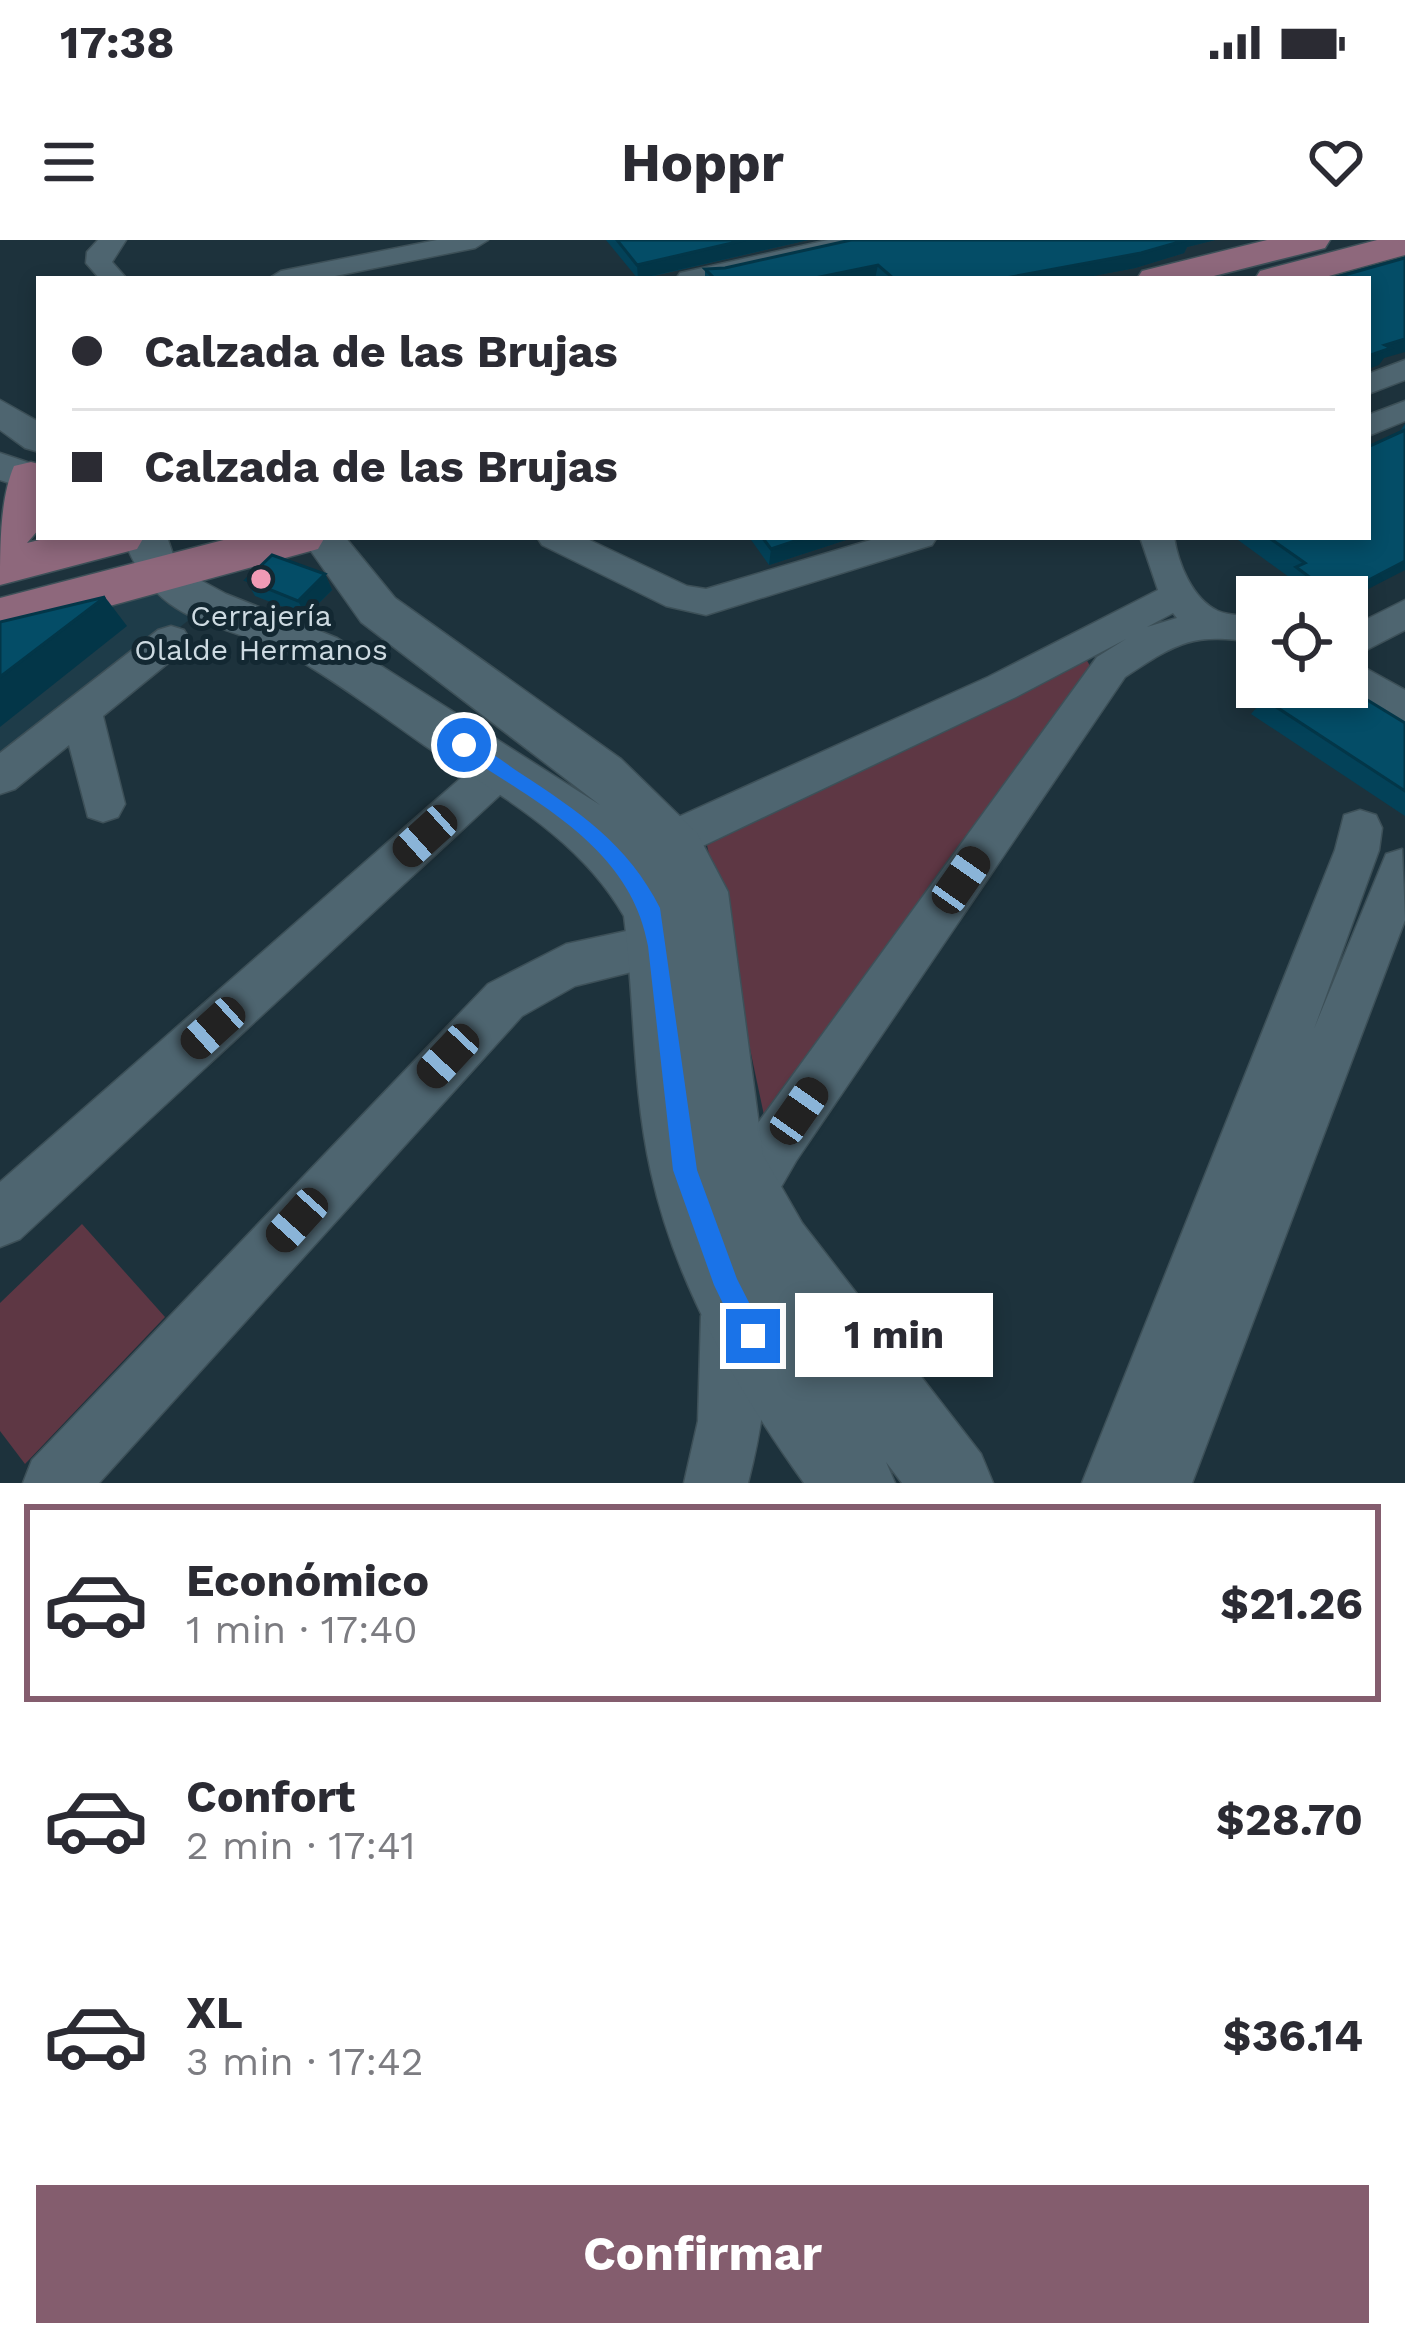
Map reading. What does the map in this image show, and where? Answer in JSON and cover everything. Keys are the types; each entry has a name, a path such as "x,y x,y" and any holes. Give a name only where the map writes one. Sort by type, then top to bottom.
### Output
{"main road":[{"path":"1168,276 1312,240"},
{"path":"1285,276 1405,244"},
{"path":"0,542 26,512 27,466"},
{"path":"0,566 260,540"},
{"path":"0,617 141,549"}],"street":[{"path":"111,276 100,263 100,252 113,240"},
{"path":"296,276 475,240"},
{"path":"698,276 779,248 862,240"},
{"path":"779,248 809,276"},
{"path":"1371,384 1405,369"},
{"path":"1371,426 1405,410"},
{"path":"0,412 27,466"},
{"path":"325,540 379,611 534,766 639,886 653,914 685,1170 727,1285 782,1387 854,1483"},
{"path":"560,540 679,597 706,602 910,540"},
{"path":"1157,540 1158,557 1194,608 1236,623"},
{"path":"141,549 196,601 299,638 534,766 642,808 672,840 699,892 729,1155 745,1197 788,1265 952,1483"},
{"path":"672,840 1002,687 1194,608"},
{"path":"716,1483 730,1435 736,1386 725,1250 732,1219 777,1142 1112,667 1194,608"},
{"path":"1368,634 1405,614"},
{"path":"0,777 171,640"},
{"path":"1368,686 1405,709"},
{"path":"1002,687 1069,727"},
{"path":"82,711 103,804"},
{"path":"0,1220 534,766"},
{"path":"1114,1483 1348,872 1360,828"},
{"path":"1160,1483 1402,868"},
{"path":"55,1483 505,1000 566,966 658,946"}],"shaded area":[{"path":"149,581 199,612 0,769 0,623"},
{"path":"1085,657 1094,673 765,1120 707,845"},
{"path":"82,1224 165,1317 25,1464 0,1431 0,1303"}],"building":[{"path":"617,240 745,240 637,265"},
{"path":"851,240 1186,240 1016,276 891,276 878,265 825,276 712,276 705,269"},
{"path":"1405,258 1405,339 1371,355 1371,276 1341,276"},
{"path":"1405,430 1405,561 1368,580 1368,576 1308,576 1296,567 1305,563 1272,540 1371,540 1371,446"},
{"path":"764,540 798,540 771,549"},
{"path":"272,555 325,574 298,601 246,580"},
{"path":"105,597 0,677 0,622"},
{"path":"1368,700 1405,723 1405,791 1278,708 1368,708"}],"place":[{"name":"Cerrajería Olalde Hermanos","path":"261,579"}],"route":[{"path":"464,745 581,822 611,850 639,886 653,914 685,1170 727,1285 753,1336"}]}
